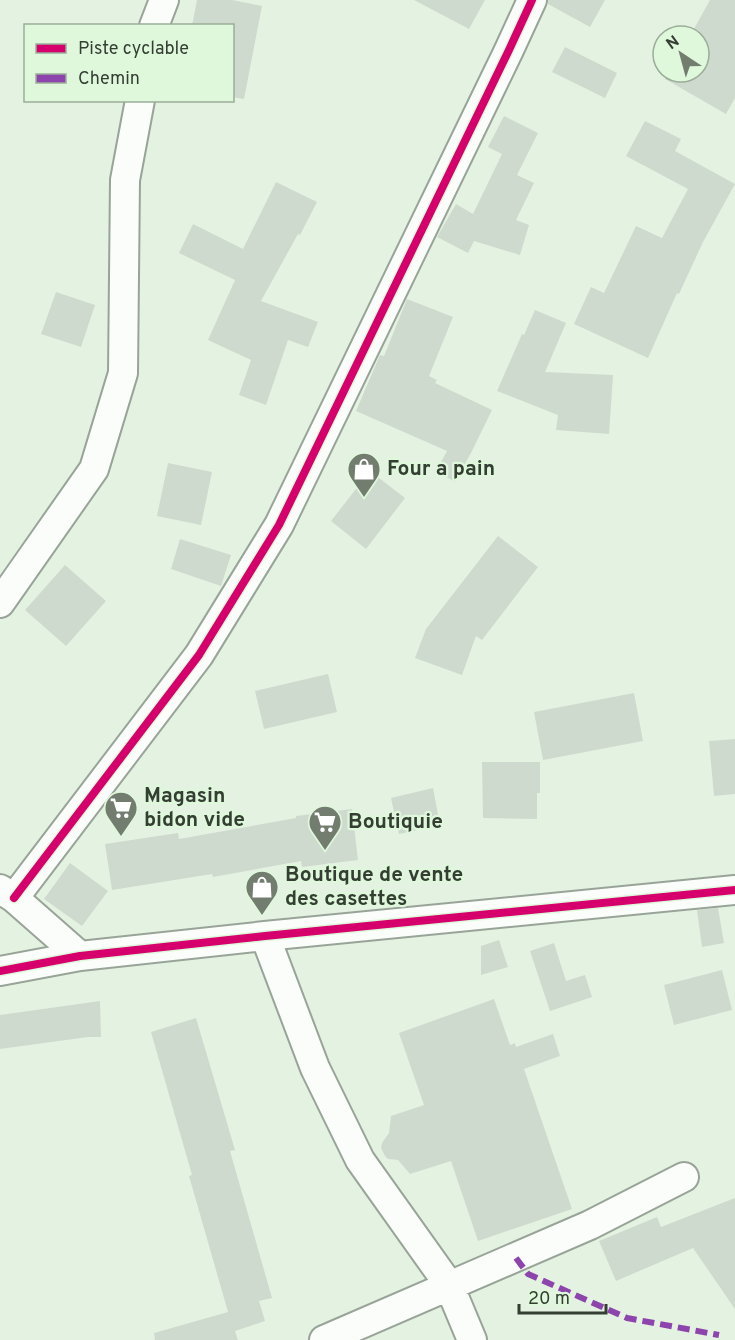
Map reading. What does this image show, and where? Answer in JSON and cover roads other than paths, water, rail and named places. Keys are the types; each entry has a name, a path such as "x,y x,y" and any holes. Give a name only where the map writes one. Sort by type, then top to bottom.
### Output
{"street":[{"path":"155,24 164,0"},
{"path":"80,956 7,893 198,655 279,525 532,0"},
{"path":"0,603 94,470 123,373 125,180 140,102"},
{"path":"0,971 80,956 735,890"},
{"path":"265,936 315,1068 360,1160 449,1285 472,1340"},
{"path":"324,1340 591,1225 684,1177"}],"place":[{"name":"Four a pain","path":"364,498"},
{"name":"Magasin bidon vide","path":"121,837"},
{"name":"Boutiquie","path":"325,851"},
{"name":"Boutique de vente des casettes","path":"262,916"}]}
